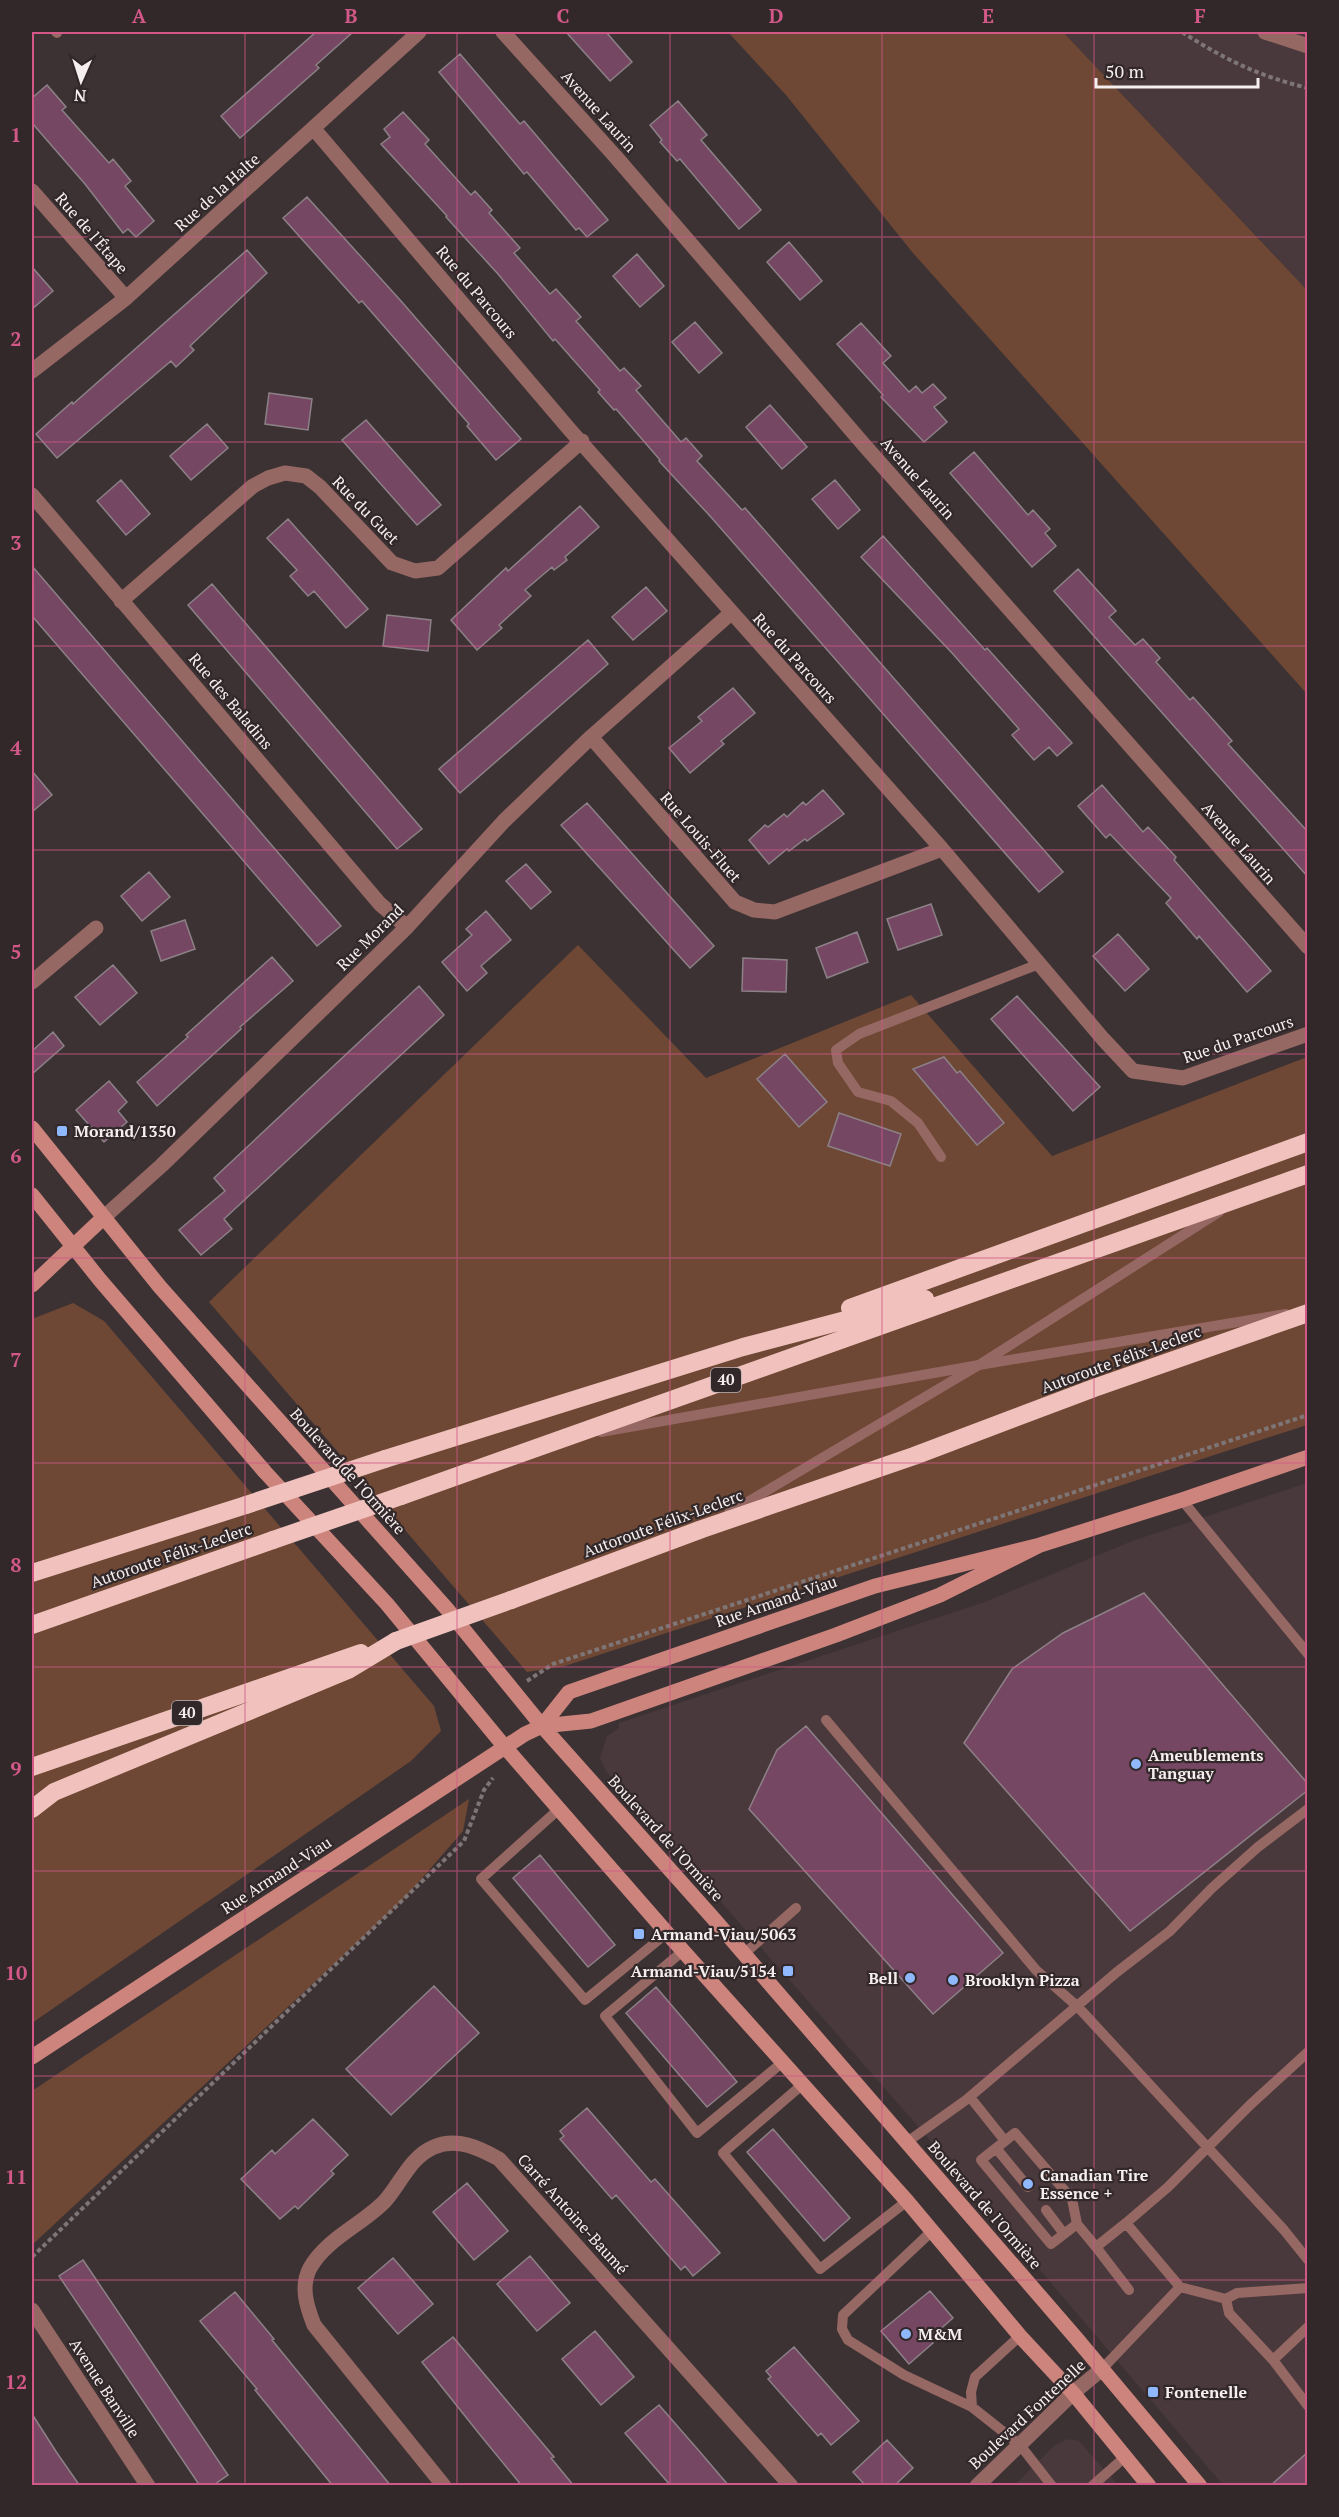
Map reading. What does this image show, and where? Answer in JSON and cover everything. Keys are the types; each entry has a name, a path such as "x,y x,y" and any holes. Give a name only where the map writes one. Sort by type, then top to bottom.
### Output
{"highway":[{"path":"32,1573 743,1347 1308,1142"},
{"name":"Autoroute Félix-Leclerc","path":"32,1625 1308,1174"},
{"path":"743,1347 1052,1266"},
{"name":"Autoroute Félix-Leclerc","path":"32,1767 511,1600 702,1529 914,1456 1094,1388 1308,1312"},
{"path":"32,1809 54,1792 348,1670 396,1641"}],"main road":[{"name":"Boulevard de l'Ormière","path":"32,1128 160,1287 447,1609 542,1726 907,2142 1200,2486"},
{"path":"32,1195 72,1246 265,1472 387,1604 508,1750 667,1933 907,2201 1020,2336 1073,2393 1149,2486"},
{"name":"Rue Morand","path":"32,1285 103,1218"},
{"name":"Rue Armand-Viau","path":"32,2057 508,1750 542,1726 568,1692 875,1586 1040,1545 1308,1457"},
{"name":"Rue Armand-Viau","path":"542,1726 591,1721 836,1635 940,1595 1040,1545"}],"street":[{"name":"Rue de la Halte","path":"32,371 126,298 419,32"},
{"name":"Avenue Laurin","path":"503,32 615,156 866,446 1308,948"},
{"path":"1264,32 1308,46"},
{"name":"Rue du Parcours","path":"314,129 731,613 942,849 1102,1040 1133,1071 1183,1078 1308,1034"},
{"name":"Rue de l'Étape","path":"32,191 126,298"},
{"name":"Rue du Guet","path":"122,601 253,486 285,473 306,476 320,487 392,562 415,571 438,568 582,441"},
{"name":"Rue des Baladins","path":"32,495 380,904 407,927"},
{"name":"Rue Morand","path":"103,1218 162,1165 407,927 504,821 591,737 731,613"},
{"name":"Rue Louis-Fluet","path":"591,737 735,902 754,910 775,912 942,849"},
{"path":"32,982 96,928"},
{"name":"Carré Antoine-Baumé","path":"444,2486 314,2325 306,2304 305,2286 309,2268 325,2250 384,2201 416,2159 434,2147 456,2143 475,2146 499,2158 791,2486"},
{"name":"Avenue Banville","path":"32,2310 148,2486"},
{"name":"Boulevard Fontenelle","path":"978,2485 1073,2393 1102,2369"}],"lane":[{"path":"941,1157 918,1123 891,1101 858,1092 838,1063 836,1050 859,1034 1039,964"},
{"path":"702,1529 980,1365 1240,1199"},
{"path":"550,1442 980,1365 1308,1312"},
{"path":"1182,1500 1308,1654"},
{"path":"826,1720 1036,1970 1078,2007 1284,2230 1308,2260"},
{"path":"559,1809 481,1879 585,2000 667,1933"},
{"path":"907,2142 970,2097 1170,1931 1212,1888 1258,1847 1308,1809"},
{"path":"744,1954 796,1908"},
{"path":"683,1951 605,2016 697,2133 783,2062"},
{"path":"1096,2247 1168,2187 1308,2052"},
{"path":"803,2084 723,2153 820,2269 907,2201"},
{"path":"970,2097 1028,2187"},
{"path":"1077,2224 1050,2244 981,2160 1015,2133 1072,2199 1077,2224 1129,2290"},
{"path":"1046,2210 1064,2234"},
{"path":"1125,2223 1180,2287 1226,2298 1237,2293 1308,2288"},
{"path":"932,2231 843,2315 842,2329 849,2340 904,2374 972,2407 1020,2445 1053,2485"},
{"path":"1102,2369 1180,2287"},
{"path":"1226,2298 1229,2313 1273,2360 1308,2406"},
{"path":"1273,2360 1308,2327"},
{"path":"972,2407 971,2392 975,2377 1020,2336"},
{"path":"1098,2484 1125,2457"}],"path":[{"path":"1182,32 1219,57 1274,80 1308,88"},
{"path":"514,1689 554,1664 1308,1415"},
{"path":"32,2257 464,1841 484,1790 508,1750"}],"shaded area":[{"path":"728,32 1063,32 1307,290 1307,694 913,253 786,95"},
{"path":"1063,32 1307,32 1307,290"},
{"path":"578,945 706,1078 911,995 1052,1156 1307,1057 1307,1425 565,1666 527,1672 209,1302"},
{"path":"73,1303 104,1321 434,1706 441,1731 411,1761 32,2023 32,1319"},
{"path":"1307,1483 1307,2485 1223,2485 916,2124 606,1771 600,1758 607,1736 619,1728 619,1723 985,1602 1132,1541"},
{"path":"469,1799 463,1831 404,1899 32,2245 32,2091"},
{"path":"1068,2439 1079,2441 1118,2485 1014,2486 1054,2446"}],"building":[{"path":"316,32 353,32 316,65 319,68 240,138 221,116"},
{"path":"566,32 606,32 632,62 610,81"},
{"path":"460,54 520,124 524,121 608,220 587,237 579,228 576,230 527,172 524,174 439,72"},
{"path":"47,85 66,107 62,110 109,163 113,159 131,181 125,186 154,221 136,237 128,229 123,233 85,184 32,123 32,98"},
{"path":"678,101 707,135 701,140 761,210 739,229 680,159 677,161 660,142 662,140 650,125"},
{"path":"403,112 429,140 425,144 471,195 475,191 492,210 489,213 520,248 514,253 550,294 556,289 581,317 576,321 620,371 624,368 641,386 636,390 681,442 686,438 702,456 697,461 742,510 745,508 1063,872 1039,892 710,516 659,461 616,409 614,410 598,392 600,390 555,339 553,341 447,216 381,144 390,137 384,129"},
{"path":"307,197 521,439 496,460 467,426 469,424 362,301 359,303 283,218"},
{"path":"789,242 822,281 800,300 767,262"},
{"path":"247,250 267,273 190,346 194,350 176,367 171,361 57,458 36,434"},
{"path":"637,254 664,286 640,307 613,276"},
{"path":"32,267 53,291 32,309"},
{"path":"695,322 722,353 699,373 672,342"},
{"path":"861,323 891,356 883,363 909,392 916,386 922,393 933,384 946,398 934,407 947,422 924,442 881,397 883,395 837,344"},
{"path":"269,393 312,399 308,430 265,424"},
{"path":"770,405 807,447 782,469 746,427"},
{"path":"366,420 441,505 417,525 342,440"},
{"path":"207,424 228,448 191,480 170,456"},
{"path":"974,452 1028,515 1033,510 1050,529 1045,533 1056,546 1032,567 950,473"},
{"path":"121,480 150,514 126,535 97,501"},
{"path":"835,480 860,510 838,529 812,499"},
{"path":"580,506 599,527 565,557 567,560 554,570 552,567 525,590 531,596 499,625 502,628 477,650 451,620 506,568 508,571"},
{"path":"288,519 368,609 346,628 314,591 308,596 290,576 297,570 267,538"},
{"path":"883,536 1072,743 1057,756 1049,747 1034,760 1012,735 1019,729 952,653 861,557"},
{"path":"32,566 341,926 317,946 32,616"},
{"path":"1078,569 1116,611 1109,617 1135,645 1143,639 1160,658 1156,662 1190,700 1193,697 1232,741 1228,744 1308,832 1308,877 1054,591"},
{"path":"212,584 422,829 397,849 188,605"},
{"path":"646,587 667,611 633,640 612,617"},
{"path":"387,615 431,620 428,651 383,646"},
{"path":"588,640 608,664 460,793 439,769"},
{"path":"733,688 755,713 721,741 724,744 690,773 669,748 702,721 698,717"},
{"path":"32,771 52,795 32,812"},
{"path":"1102,785 1143,832 1148,827 1176,857 1174,860 1271,971 1247,992 1199,936 1197,939 1166,903 1171,898 1110,834 1106,838 1078,806"},
{"path":"823,790 844,814 807,841 805,839 789,851 787,849 769,864 749,840 765,825 768,827 784,814 787,817 803,802 806,805"},
{"path":"587,803 714,946 690,968 561,825"},
{"path":"526,864 551,892 531,909 506,881"},
{"path":"149,872 170,897 142,921 121,896"},
{"path":"931,904 942,935 898,950 887,919"},
{"path":"486,911 511,940 481,966 487,973 467,991 442,962 472,935 466,929"},
{"path":"185,920 195,949 161,961 151,931"},
{"path":"857,932 868,962 827,978 816,948"},
{"path":"1118,934 1149,969 1125,991 1093,956"},
{"path":"272,957 293,981 240,1027 241,1029 157,1106 137,1082"},
{"path":"743,958 787,960 786,992 742,991"},
{"path":"113,965 137,993 100,1025 75,997"},
{"path":"419,986 444,1015 224,1219 232,1229 201,1255 179,1230 225,1191 214,1178"},
{"path":"1017,996 1100,1087 1073,1111 991,1019"},
{"path":"53,1032 64,1046 32,1074 32,1051"},
{"path":"785,1054 827,1102 799,1127 757,1079"},
{"path":"944,1057 957,1073 960,1071 1004,1123 977,1145 913,1069"},
{"path":"109,1081 127,1102 118,1111 127,1122 104,1142 76,1110"},
{"path":"839,1113 901,1134 890,1166 828,1146"},
{"name":"Ameublements Tanguay","path":"1144,1593 1308,1784 1308,1790 1130,1931 964,1743 1012,1669 1063,1633"},
{"path":"806,1726 1003,1953 933,2014 749,1809 777,1750"},
{"path":"540,1855 615,1945 588,1967 513,1878"},
{"path":"434,1986 479,2033 391,2115 346,2069"},
{"path":"656,1987 737,2082 707,2107 626,2013"},
{"path":"587,2108 651,2182 655,2179 720,2253 693,2276 685,2266 681,2270 616,2195 612,2199 560,2139 564,2136 560,2131"},
{"path":"313,2119 348,2155 331,2171 334,2174 298,2209 295,2206 280,2219 241,2179 272,2150 275,2154"},
{"path":"773,2129 850,2218 824,2241 747,2152"},
{"path":"467,2183 508,2231 474,2260 433,2212"},
{"path":"530,2256 570,2303 537,2331 497,2284"},
{"path":"393,2258 433,2304 398,2334 358,2288"},
{"path":"83,2260 228,2475 212,2486 200,2486 59,2276"},
{"path":"930,2291 953,2318 929,2339 933,2343 909,2364 881,2331"},
{"path":"235,2292 391,2486 333,2486 255,2390 257,2389 200,2321"},
{"path":"595,2331 634,2377 601,2405 562,2359"},
{"path":"453,2337 554,2457 551,2458 574,2486 522,2486 481,2436 422,2362"},
{"path":"794,2347 859,2421 831,2445 821,2433 818,2436 768,2379 771,2377 766,2371"},
{"path":"659,2405 729,2486 671,2486 625,2433"},
{"path":"32,2414 57,2453 80,2486 32,2486"},
{"path":"887,2440 913,2468 894,2486 866,2486 853,2472"},
{"path":"1308,2452 1308,2486 1270,2486"}],"place":[{"name":"Morand/1350","path":"62,1131"},
{"name":"Ameublements Tanguay","path":"1136,1764"},
{"name":"Armand-Viau/5063","path":"639,1934"},
{"name":"Armand-Viau/5154","path":"788,1971"},
{"name":"Bell","path":"910,1978"},
{"name":"Brooklyn Pizza","path":"953,1980"},
{"name":"Canadian Tire Essence +","path":"1028,2184"},
{"name":"M&M","path":"906,2334"},
{"name":"Fontenelle","path":"1153,2392"}]}
